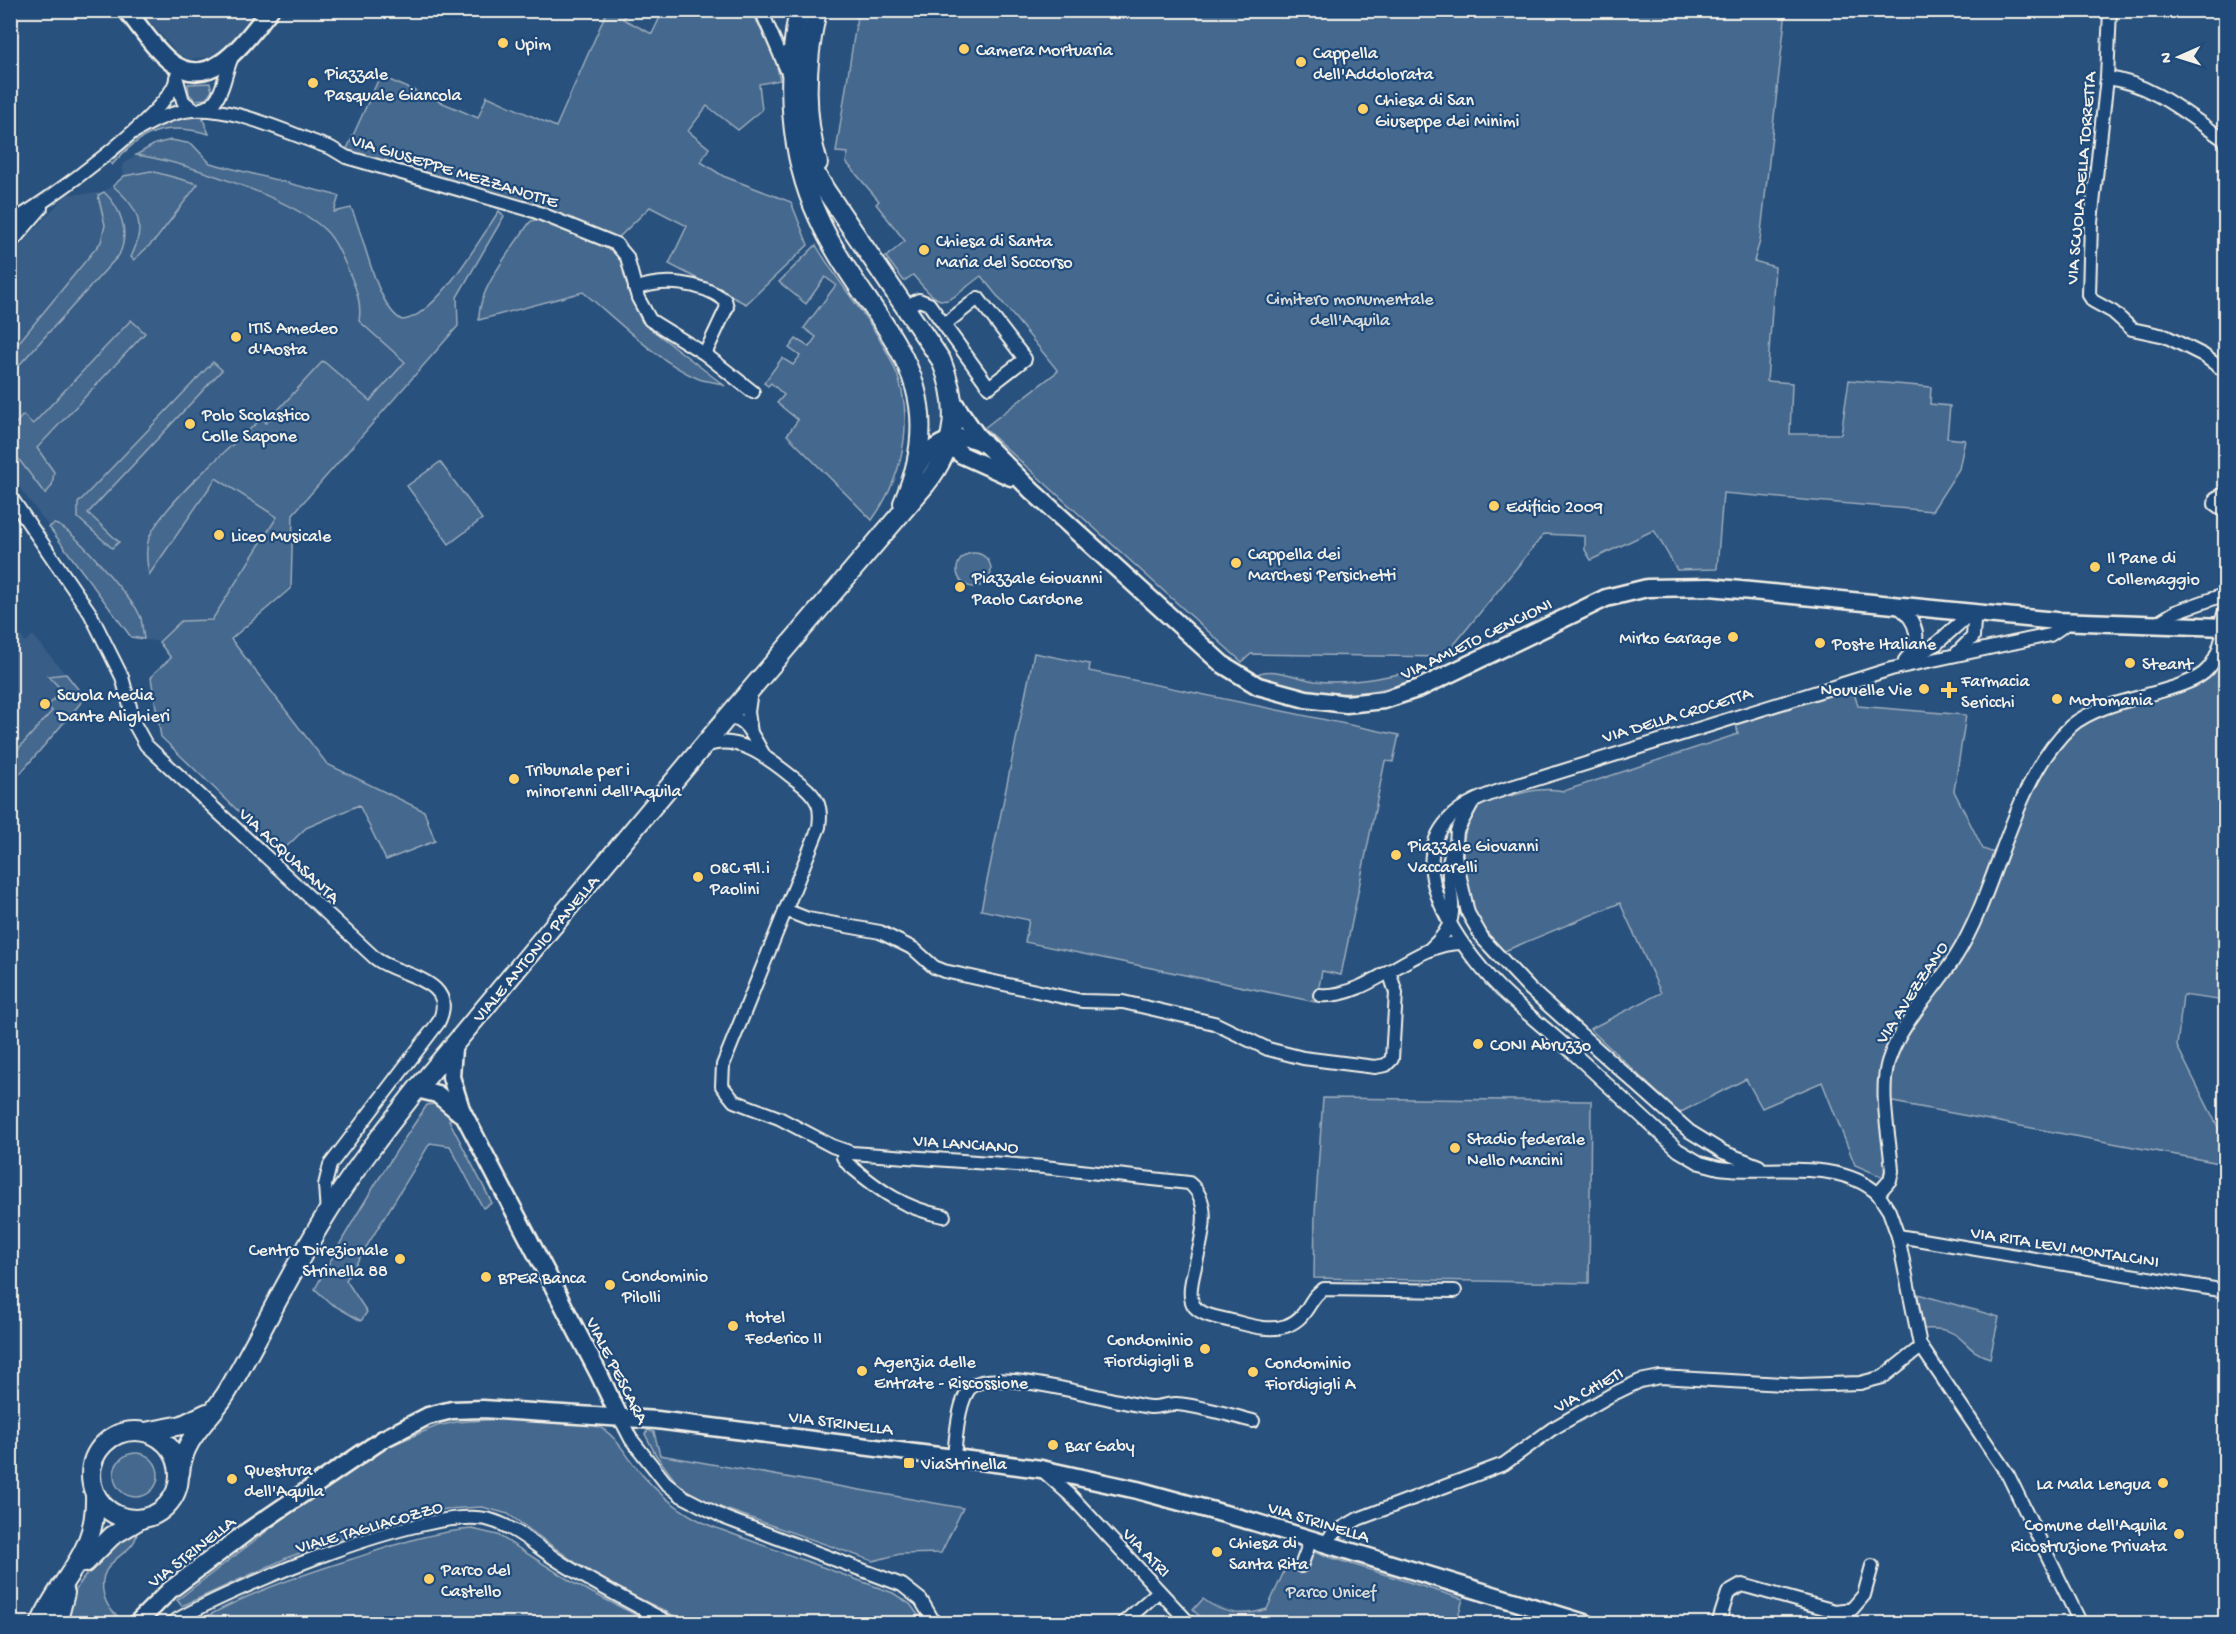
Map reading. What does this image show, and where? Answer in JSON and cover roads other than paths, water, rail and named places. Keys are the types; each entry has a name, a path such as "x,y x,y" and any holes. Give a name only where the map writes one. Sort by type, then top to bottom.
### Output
{"main road":[{"path":"126,10 164,55 180,67 200,70 223,64 270,10"},
{"name":"VIALE ANTONIO PANELLA","path":"800,10 793,58 792,98 795,130 808,191 824,230 895,337 911,371 919,425 915,469 903,503 888,528"},
{"name":"VIALE ANTONIO PANELLA","path":"817,10 811,48 808,106 811,138 818,163 843,216"},
{"name":"VIALE ANTONIO PANELLA","path":"180,1473 184,1450 189,1440 224,1398 327,1213 363,1159 417,1089 752,687 926,484 942,460 951,440 951,400 941,360 843,216 803,152 795,130"},
{"name":"VIA AMLETO CENCIONI","path":"951,400 985,445 1032,491 1230,671 1263,688 1323,702 1354,704 1401,696 1587,607 1618,594 1639,589 1710,587 1971,613"},
{"path":"915,469 931,450 951,440 970,438 985,445"},
{"name":"VIA AMLETO CENCIONI","path":"951,440 956,450 998,470 1032,491"},
{"name":"VIA AMLETO CENCIONI","path":"942,460 970,458"},
{"path":"1971,613 2069,622 2225,627"},
{"name":"VIALE PESCARA","path":"453,1048 452,1083 466,1120 612,1398 619,1416"},
{"name":"VIALE PESCARA","path":"417,1089 426,1089 440,1095 466,1120"},
{"name":"VIALE ANTONIO PANELLA","path":"145,1432 171,1428 194,1420 210,1411 224,1398"},
{"name":"VIA STRINELLA","path":"136,1623 170,1590 248,1531 383,1439 417,1421 465,1409 619,1416 954,1456 1041,1469 1218,1511 1588,1623"},
{"path":"40,1623 54,1595 78,1563 89,1542 95,1518 95,1495 91,1470 102,1446 122,1433 145,1432 158,1437 170,1447 177,1459 180,1473 173,1499 153,1516 139,1520 112,1536 84,1564 63,1596 57,1623"},
{"path":"95,1495 113,1514 139,1520"}],"street":[{"path":"761,10 784,60 792,98"},
{"path":"810,10 811,48"},
{"name":"VIA SCUOLA DELLA TORRETTA","path":"2110,10 2107,78 2094,187 2089,295 2093,301 2113,312 2132,328 2165,336 2203,355 2226,372"},
{"path":"164,55 176,77 183,101 197,110 214,104 234,54"},
{"name":"VIA GIUSEPPE MEZZANOTTE","path":"10,222 50,198 134,132 170,95 176,77"},
{"path":"2107,78 2127,81 2157,94 2226,141"},
{"path":"223,82 226,102 236,115"},
{"name":"VIA GIUSEPPE MEZZANOTTE","path":"134,132 172,114 197,110 236,115 331,148 346,157 534,211 613,243 627,257 635,289 644,312 653,323 705,354 753,392"},
{"name":"VIA GIUSEPPE MEZZANOTTE","path":"10,244 50,198"},
{"path":"635,289 653,284 691,285 725,300 728,307 705,354"},
{"path":"904,307 916,300 924,301 945,324 989,387 1025,359 978,298 945,324"},
{"path":"2226,494 2216,498 2215,504 2226,512"},
{"name":"VIA ACQUASANTA","path":"10,496 90,613 119,672 133,721 146,745 375,958 392,970 428,981 440,997 442,1012 436,1025 330,1166 325,1185 327,1213"},
{"path":"2154,625 2175,612 2226,594"},
{"path":"1895,666 1912,652 1917,634 1913,621 1899,607"},
{"name":"VIA AVEZZANO","path":"1878,1194 1890,1180 1892,1171 1885,1084 1891,1053 1964,944 1996,860 2042,764 2066,731 2088,714 2192,680 2204,673 2216,657 2225,627 2222,621 2226,608"},
{"path":"1951,657 1964,648 1973,637 1974,621 1971,613"},
{"name":"VIA DELLA CROCETTA","path":"1895,666 1935,645 1971,613"},
{"name":"VIA DELLA CROCETTA","path":"1436,842 1449,819 1476,800 1895,666 1951,657 2050,635 2069,622"},
{"name":"VIA LANCIANO","path":"752,687 748,712 752,734 764,755"},
{"path":"740,745 725,734 724,721 740,722 752,734"},
{"name":"VIA LANCIANO","path":"701,748 717,743 740,745 764,755 813,795 820,813 819,827 723,1065 722,1086 728,1097 741,1105 779,1118 843,1151 930,1160 1044,1167 1186,1182 1197,1191 1203,1211 1201,1250 1191,1289 1193,1304 1204,1313 1257,1327 1280,1328 1296,1321 1308,1311 1318,1293 1327,1288 1455,1291"},
{"path":"1428,951 1440,939 1450,922 1454,904 1448,870 1462,819 1476,800"},
{"path":"1778,1170 1739,1159 1697,1137 1530,989 1487,944 1472,923 1456,863 1454,845 1445,838 1436,842 1432,853 1434,879 1450,922 1462,943 1511,999 1683,1154 1700,1163 1719,1168 1843,1175 1865,1184 1878,1194 1889,1211 1898,1236 1921,1347 2008,1475 2081,1623"},
{"path":"785,910 808,919 880,932 914,950 934,967 944,970 1098,1003 1119,1002 1214,1023 1268,1049 1303,1058 1379,1067 1390,1061 1393,1053 1396,993 1389,971"},
{"path":"1320,995 1340,993 1428,951 1462,943"},
{"path":"843,1151 844,1159 848,1164 903,1204 919,1211 944,1216"},
{"name":"VIA RITA LEVI MONTALCINI","path":"1898,1236 2226,1291"},
{"name":"VIA CHIETI","path":"1318,1541 1358,1519 1504,1464 1569,1418 1640,1381 1660,1377 1800,1385 1868,1383 1889,1374 1921,1347"},
{"path":"954,1456 965,1396 972,1386 987,1380 1046,1385 1153,1408 1172,1404 1186,1405 1253,1421"},
{"name":"VIALE PESCARA","path":"619,1416 631,1439 665,1482 681,1496 725,1518 902,1585 921,1600 935,1623"},
{"name":"VIA ATRI","path":"1041,1469 1072,1493"},
{"name":"VIA ATRI","path":"1067,1474 1072,1493 1079,1504 1190,1623"},
{"path":"1072,1493 1077,1481 1086,1478"},
{"name":"VIALE TAGLIACOZZO","path":"170,1623 239,1587 311,1560 401,1531 472,1518 489,1520 505,1526 581,1575 671,1623"},
{"path":"1301,1566 1318,1541"},
{"path":"1718,1623 1728,1593 1742,1585 1836,1611 1852,1609 1864,1594 1872,1566"},
{"path":"1122,1623 1159,1592"}],"place":[{"name":"Upim","path":"503,43"},
{"name":"Camera Mortuaria","path":"964,49"},
{"name":"Cappella dell'Addolorata","path":"1301,62"},
{"name":"Piazzale Pasquale Giancola","path":"313,83"},
{"name":"Chiesa di San Giuseppe dei Minimi","path":"1363,109"},
{"name":"Chiesa di Santa Maria del Soccorso","path":"924,250"},
{"name":"ITIS Amedeo d'Aosta","path":"236,337"},
{"name":"Polo Scolastico Colle Sapone","path":"190,424"},
{"name":"Edificio 2009","path":"1494,506"},
{"name":"Liceo Musicale","path":"219,535"},
{"name":"Cappella dei Marchesi Persichetti","path":"1236,563"},
{"name":"Il Pane di Collemaggio","path":"2095,567"},
{"name":"Piazzale Giovanni Paolo Cardone","path":"960,587"},
{"name":"Mirko Garage","path":"1733,637"},
{"name":"Poste Italiane","path":"1820,643"},
{"name":"Steant","path":"2130,663"},
{"name":"Nouvelle Vie","path":"1924,689"},
{"name":"Farmacia Sericchi","path":"1949,690"},
{"name":"Motomania","path":"2057,699"},
{"name":"Scuola Media Dante Alighieri","path":"45,704"},
{"name":"Tribunale per i minorenni dell'Aquila","path":"514,779"},
{"name":"Piazzale Giovanni Vaccarelli","path":"1396,855"},
{"name":"O&C Fll.i Paolini","path":"698,877"},
{"name":"CONI Abruzzo","path":"1478,1044"},
{"name":"Stadio federale Nello Mancini","path":"1455,1148"},
{"name":"Centro Direzionale Strinella 88","path":"400,1259"},
{"name":"BPER Banca","path":"486,1277"},
{"name":"Condominio Pilolli","path":"610,1285"},
{"name":"Hotel Federico II","path":"733,1326"},
{"name":"Condominio Fiordigigli B","path":"1205,1349"},
{"name":"Agenzia delle Entrate - Riscossione","path":"862,1371"},
{"name":"Condominio Fiordigigli A","path":"1253,1372"},
{"name":"Bar Gaby","path":"1053,1445"},
{"name":"ViaStrinella","path":"909,1463"},
{"name":"Questura dell'Aquila","path":"232,1479"},
{"name":"La Mala Lengua","path":"2163,1483"},
{"name":"Comune dell'Aquila Ricostruzione Privata","path":"2179,1534"},
{"name":"Chiesa di Santa Rita","path":"1217,1552"},
{"name":"Parco del Castello","path":"429,1579"}],"park label":[{"name":"Cimitero monumentale dell'Aquila","path":"1350,308"},
{"name":"Parco Unicef","path":"1331,1591"}]}
